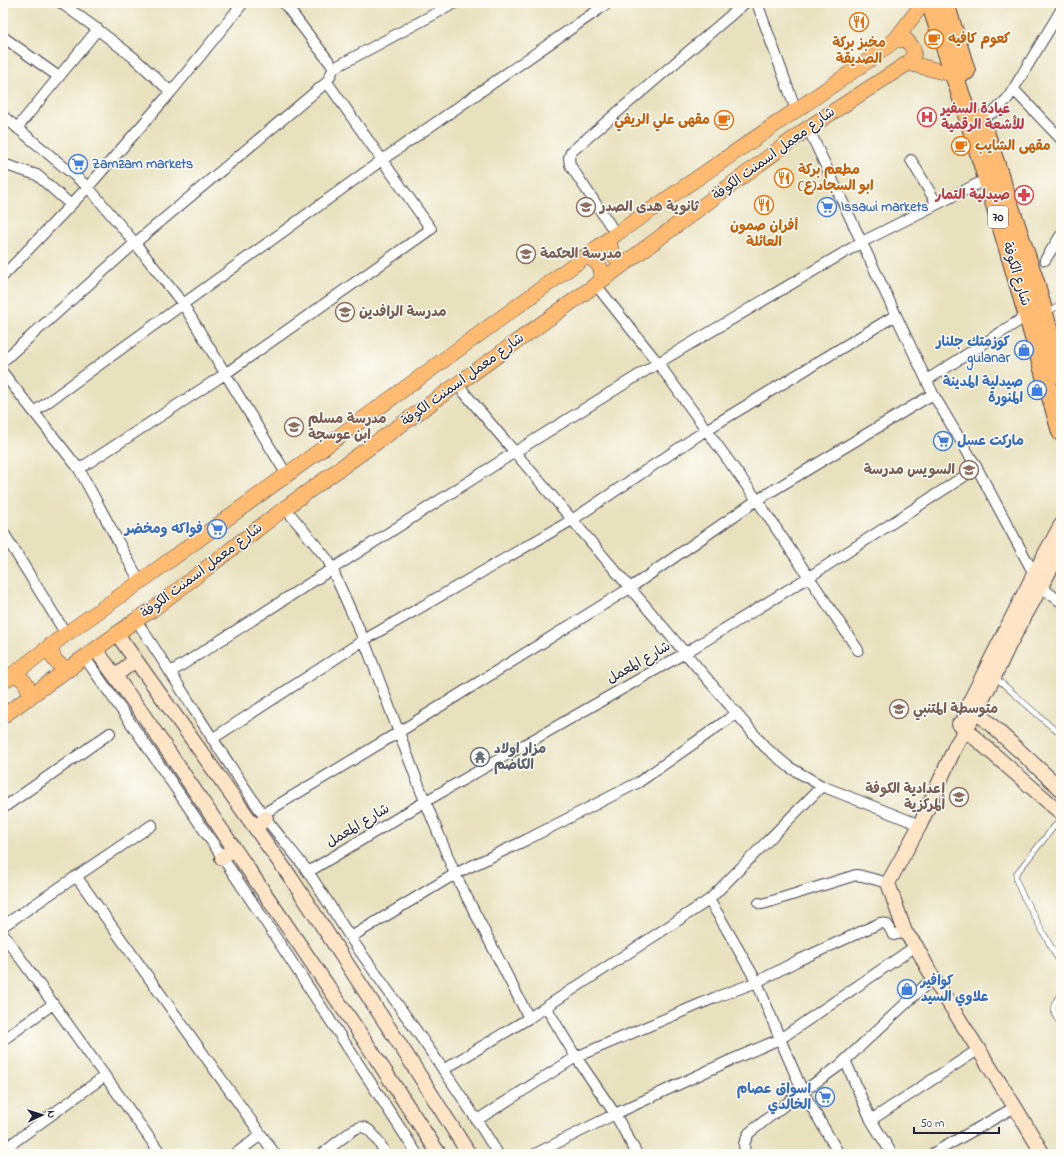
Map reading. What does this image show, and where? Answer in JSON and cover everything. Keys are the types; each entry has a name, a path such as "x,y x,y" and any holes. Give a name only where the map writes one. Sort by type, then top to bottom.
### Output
{"highway":[{"name":"شارع الكوفة","path":"930,3 955,75 987,179 1036,315 1061,375"},
{"name":"شارع الكوفة","path":"945,3 1036,285 1036,315 1061,432"}],"main road":[{"name":"شارع معمل اسمنت الكوفة","path":"8,678 66,634 140,582 586,256 869,60 896,39 923,3"},
{"path":"896,39 906,40 914,49 912,58 908,63 955,75"},
{"name":"شارع معمل اسمنت الكوفة","path":"3,716 152,610 285,508 599,283 808,128 908,63"},
{"path":"613,237 611,252 618,260 627,262"},
{"path":"586,256 593,259 600,267 602,272 599,283"},
{"path":"51,645 51,652 56,662 60,666 70,669"},
{"path":"8,678 20,678 28,686 29,698"}],"street":[{"path":"61,3 98,29 133,57 171,92"},
{"path":"3,276 88,187 171,92 242,3"},
{"path":"284,3 334,68"},
{"path":"3,361 135,243 327,82 334,68 455,3"},
{"path":"34,412 382,160 608,3"},
{"path":"613,237 570,165 569,158 571,152 745,3"},
{"path":"757,3 796,110"},
{"path":"981,118 994,112 1014,90 1061,10"},
{"path":"17,128 98,29"},
{"path":"3,37 59,78"},
{"path":"79,469 225,374 431,229 327,82"},
{"path":"1014,90 1061,139"},
{"path":"3,116 88,187 135,243 183,304 287,475"},
{"path":"808,128 933,394 977,468 1034,574"},
{"path":"911,160 937,204"},
{"path":"3,164 37,175 71,205"},
{"path":"171,672 515,452 658,363 862,242 987,179"},
{"path":"1045,260 1061,235"},
{"path":"599,283 757,500 858,650"},
{"path":"212,739 364,640 572,520 706,430 896,315"},
{"path":"927,380 1036,315"},
{"path":"3,373 79,469 140,582"},
{"path":"457,384 765,747 790,767 822,786 920,825"},
{"path":"256,828 265,816 630,588 757,500 933,394"},
{"name":"شارع المعمل","path":"308,872 426,802 685,653 809,577 977,468"},
{"path":"285,508 328,560 364,640 455,874 529,1018"},
{"path":"1043,1154 1016,1107 933,978 916,946 905,932 888,883 920,825 956,746 963,727 1034,574 1061,525"},
{"path":"3,532 66,634"},
{"path":"972,708 994,677 1008,647 1061,550"},
{"path":"1040,587 1061,602"},
{"path":"136,620 171,672 212,739 265,816 308,872 477,1120 498,1154"},
{"path":"117,634 291,878 404,1050 468,1154"},
{"path":"90,654 115,676 142,713 361,1035 439,1154"},
{"path":"90,654 129,720 297,970 417,1154"},
{"path":"115,676 135,660"},
{"path":"972,708 1061,789"},
{"path":"351,937 455,874 526,840 639,782 737,714"},
{"path":"963,727 1061,813"},
{"path":"3,808 110,733"},
{"path":"443,1070 529,1018 709,900 822,786"},
{"path":"3,926 152,825"},
{"path":"222,858 234,848"},
{"path":"759,903 766,904 856,875 888,883"},
{"path":"76,876 275,1154"},
{"path":"709,900 720,916 757,982 803,1092 839,1154"},
{"path":"477,1120 576,1057 714,998 757,982 797,961 880,922 888,925 894,935 905,932"},
{"path":"3,934 105,1076 156,1152"},
{"path":"535,1154 615,1114 731,1060 780,1040 916,946"},
{"path":"745,1154 744,1144 748,1133 838,1066 933,978"},
{"path":"3,1040 53,1004"},
{"path":"546,1007 576,1057 615,1114 637,1154"},
{"path":"871,1120 979,1049"},
{"path":"845,1060 871,1120 892,1154"},
{"path":"3,1150 105,1076"},
{"path":"932,1154 1016,1107"},
{"path":"322,1154 358,1127 368,1129 386,1154"},
{"path":"235,1154 261,1135"}],"lane":[{"path":"1036,315 1055,308 1061,303"},
{"path":"994,677 1055,730"},
{"path":"1060,963 1021,892 1016,880 1016,874 1061,818"},
{"path":"1061,995 1054,1002 1053,1010 1055,1016 1061,1024"}],"place":[{"name":"مخبز بركة الصديقة","path":"859,22"},
{"name":"كعوم كافيه","path":"934,39"},
{"name":"عيادة السفير للأشعة الرقمية","path":"927,117"},
{"name":"مقهى علي الريفي","path":"724,120"},
{"name":"مقهى الشايب","path":"961,146"},
{"name":"Zamzam markets","path":"78,164"},
{"name":"مطعم بركة ابو السجاد(ع)","path":"784,178"},
{"name":"صيدلية التمار","path":"1024,195"},
{"name":"أفران صمون العائلة","path":"764,205"},
{"name":"ثانوية هدى الصدر","path":"586,207"},
{"name":"Issawi markets","path":"827,207"},
{"name":"مدرسة الحكمة","path":"526,254"},
{"name":"مدرسة الرافدين","path":"345,312"},
{"name":"كوزمتك جلنار gulanar","path":"1024,350"},
{"name":"صيدلية المدينة المنورة","path":"1037,390"},
{"name":"مدرسة مسلم ابن عوسجة","path":"294,427"},
{"name":"ماركت عسل","path":"943,441"},
{"name":"السويس مدرسة","path":"969,470"},
{"name":"فواكه ومخضر","path":"217,529"},
{"name":"متوسطة المتنبي","path":"899,709"},
{"name":"مزار اولاد الكاضم","path":"480,757"},
{"name":"إعدادية الكوفة المركزية","path":"959,797"},
{"name":"كوافير علاوي السيد","path":"907,989"},
{"name":"اسواق عصام الخالدي","path":"825,1097"}]}
